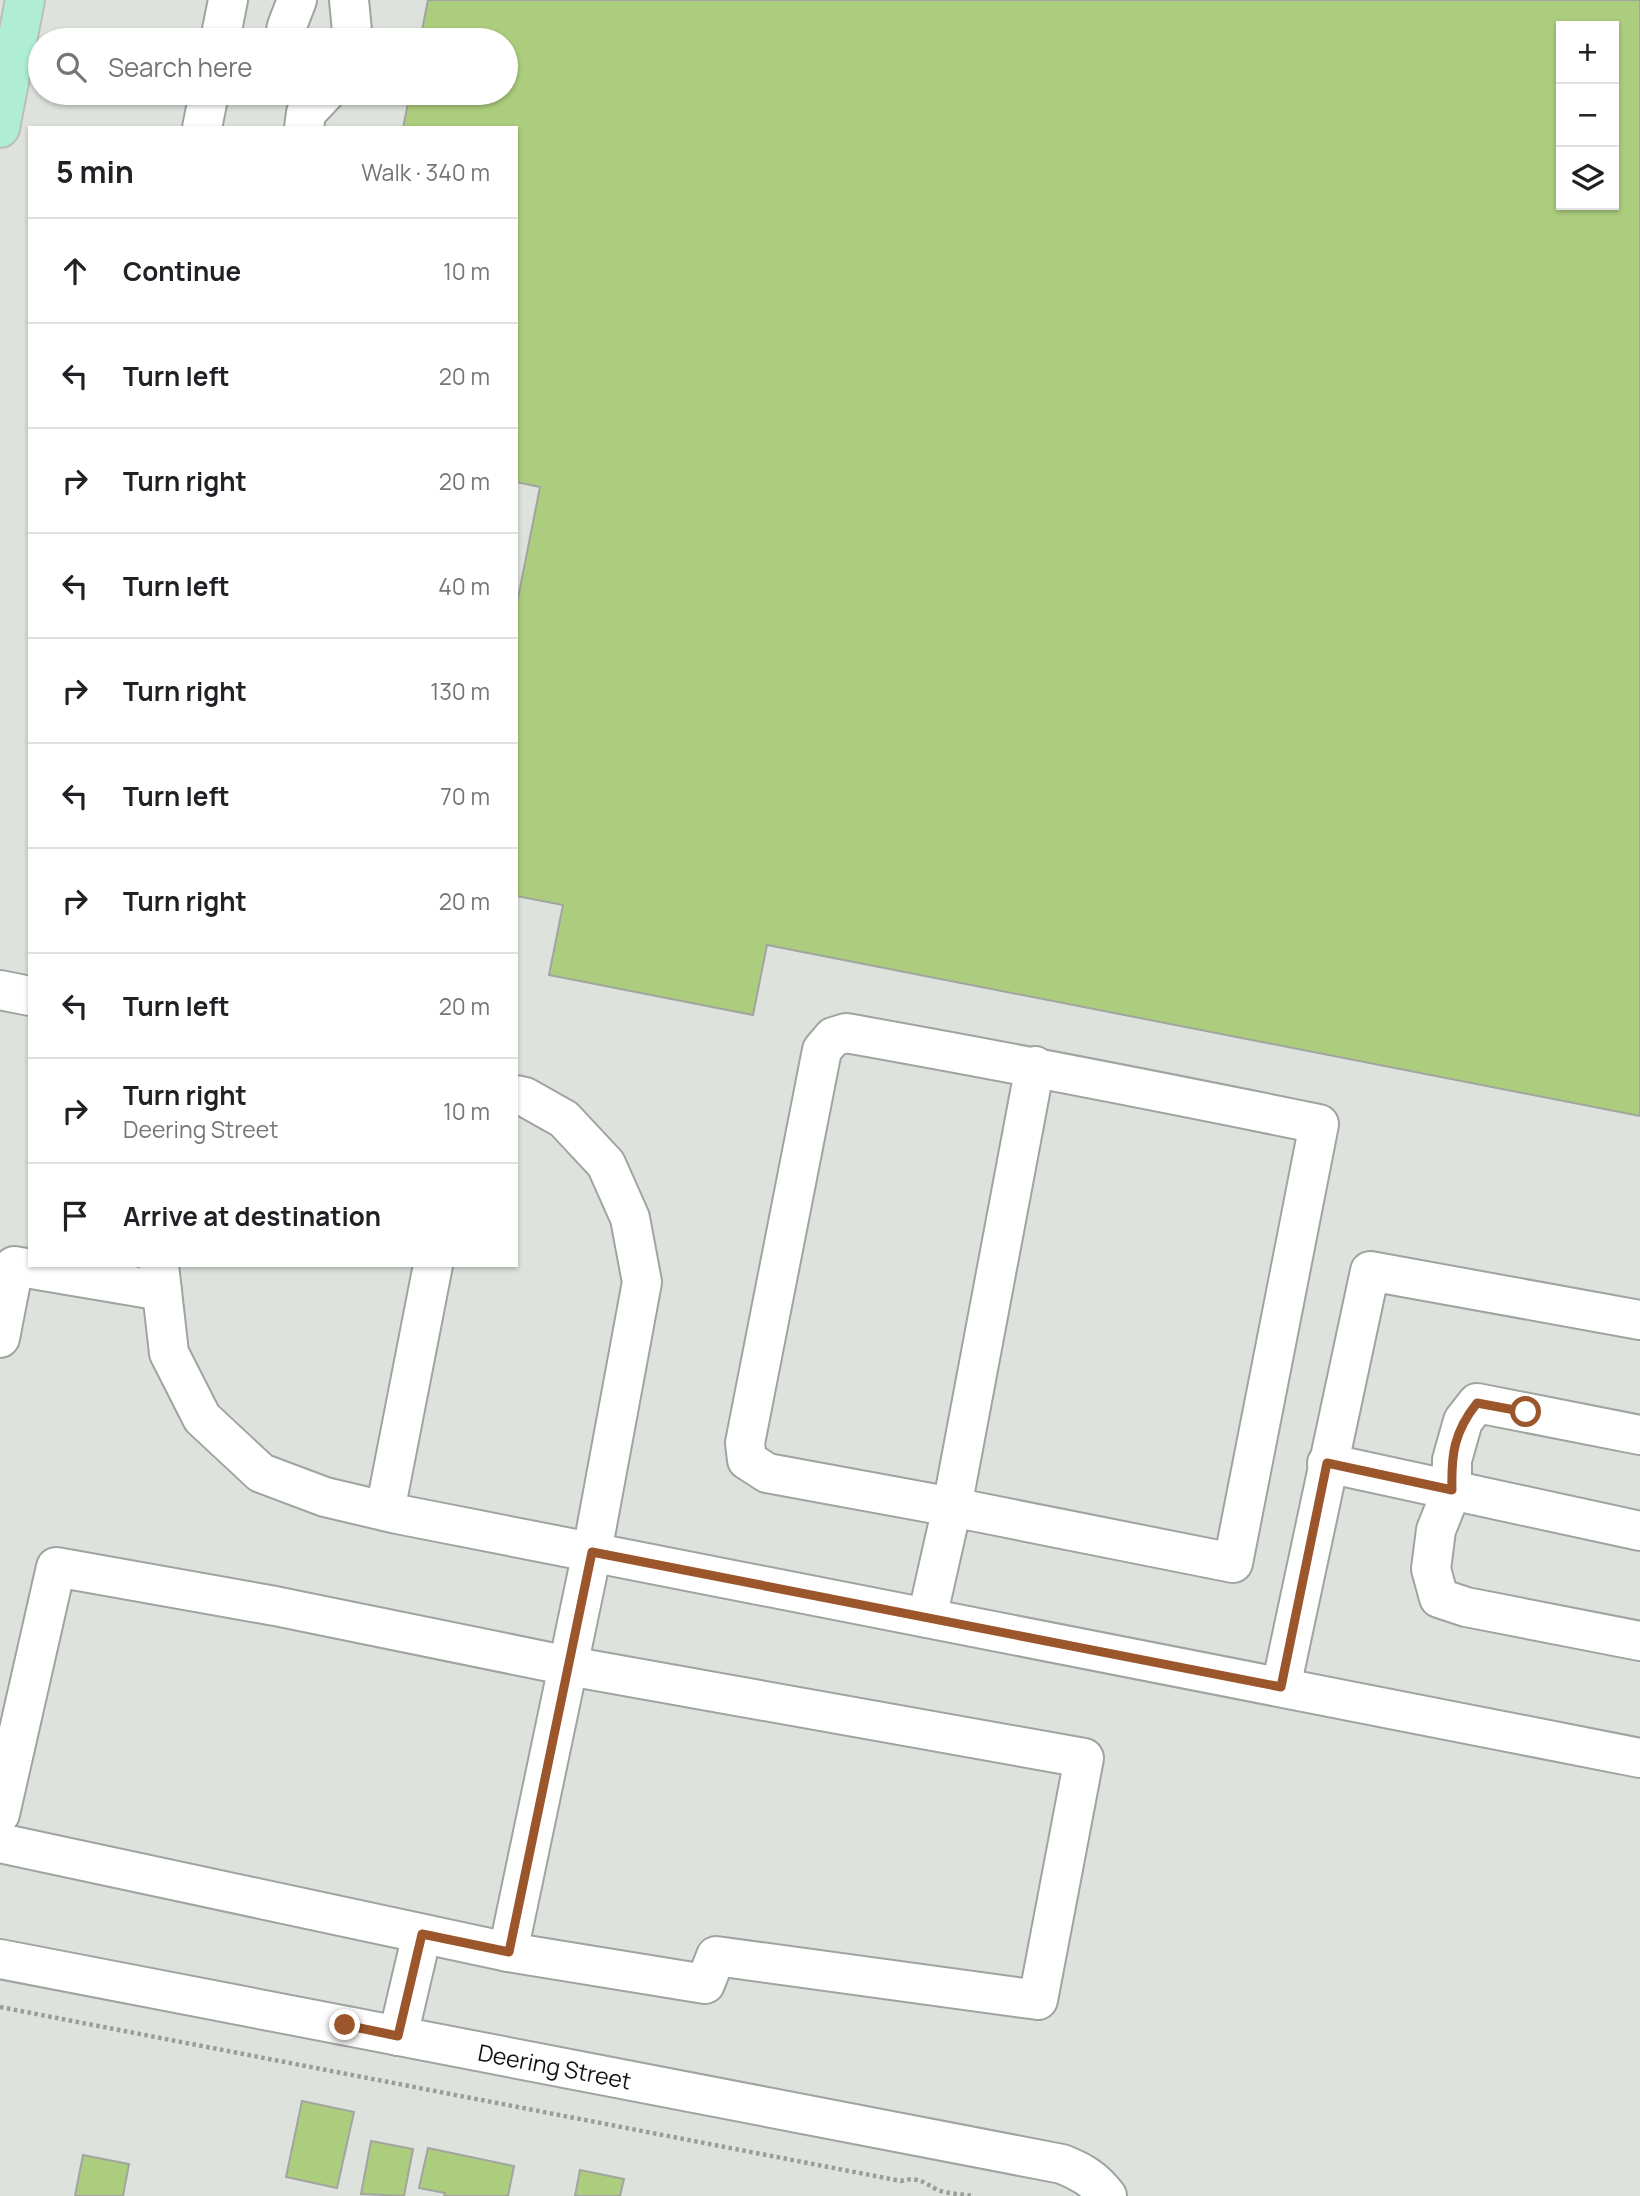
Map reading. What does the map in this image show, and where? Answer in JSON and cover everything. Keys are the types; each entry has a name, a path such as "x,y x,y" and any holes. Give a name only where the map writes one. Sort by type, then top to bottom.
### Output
{"main road":[{"path":"0,128 5,72 25,0"}],"street":[{"path":"222,28 228,0"},
{"path":"288,28 297,0"},
{"path":"349,0 352,28"},
{"path":"202,126 207,105"},
{"path":"0,990 28,996"},
{"path":"846,1033 1035,1066 1320,1124 1233,1563 952,1507 767,1473 747,1460 745,1443 822,1050 833,1037 846,1033"},
{"path":"927,1618 952,1507 1035,1066"},
{"path":"509,1952 592,1552 642,1282 629,1218 606,1164 564,1119 518,1095"},
{"path":"0,1338 14,1266 161,1278 169,1353 202,1418 261,1473 325,1497 384,1511 1640,1758"},
{"path":"384,1511 433,1267"},
{"path":"1281,1687 1370,1271 1640,1320"},
{"path":"1640,1435 1477,1403 1463,1421 1459,1434 1452,1460 1452,1490 1436,1530 1431,1569 1439,1598 1466,1606 1640,1641"},
{"path":"1327,1463 1640,1531"},
{"path":"0,1814 56,1567 275,1606 569,1666 1084,1758 1038,2000 716,1956 705,1984 509,1952 0,1843"},
{"path":"398,2036 422,1934"},
{"name":"Deering Street","path":"0,1959 1062,2164 1083,2172 1105,2193"}],"path":[{"path":"0,2007 901,2181 909,2179 931,2183 937,2190 972,2196"}],"building":[{"path":"428,0 1640,0 1640,1116 767,945 753,1015 549,975 563,905 518,896 518,598 540,487 518,482 518,126 403,126 408,105 518,105 518,28 422,28"},
{"path":"302,2101 354,2112 337,2188 286,2177"},
{"path":"371,2141 413,2149 404,2196 361,2194"},
{"path":"428,2148 514,2166 508,2196 444,2196 445,2193 419,2188"},
{"path":"83,2155 129,2164 123,2196 75,2196"},
{"path":"580,2170 624,2179 620,2196 575,2196"}],"route":[{"path":"345,2025 398,2036 422,1934 509,1952 592,1552 1281,1687 1327,1463 1452,1490 1452,1460 1457,1441 1463,1421 1477,1403 1526,1412"}]}
